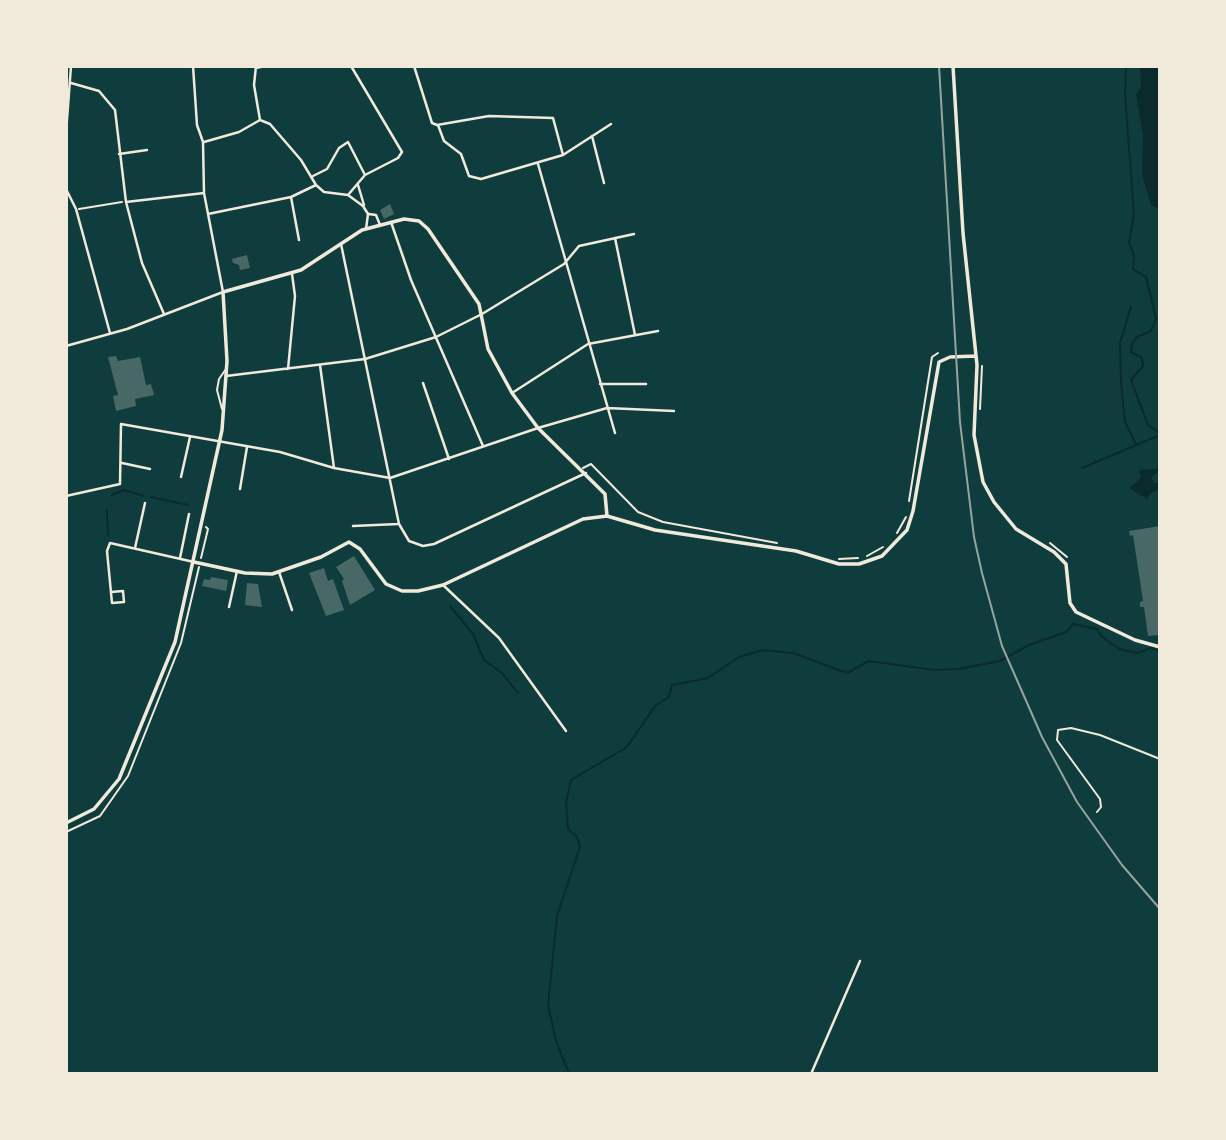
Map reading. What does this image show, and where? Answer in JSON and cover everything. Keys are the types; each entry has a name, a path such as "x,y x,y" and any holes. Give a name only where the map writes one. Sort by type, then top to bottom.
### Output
{"street":[{"path":"66,133 71,66"},
{"path":"66,823 94,809 118,779 152,701 182,618 220,443 226,376 223,292 205,193 203,142 197,125 194,66"},
{"path":"265,66 256,67 254,85 260,120 278,131 313,176 316,185 327,194 348,195 363,206 368,214 366,229"},
{"path":"348,195 366,175 398,158 402,152 351,66"},
{"path":"414,66 429,118 437,124 444,141 461,154 466,171 474,178 538,164 563,155 611,124"},
{"path":"953,66 963,233 976,356 977,460 994,502 1016,529 1054,552 1066,564 1070,603 1076,612 1135,640 1160,647"},
{"path":"71,83 99,91 111,103 118,122 119,154 126,202 142,263 164,314"},
{"path":"437,124 489,116 553,118 563,155"},
{"path":"203,142 239,132 260,120"},
{"path":"592,136 604,183"},
{"path":"313,176 327,169 339,148 348,142 366,175"},
{"path":"119,154 147,150"},
{"path":"538,164 564,264 615,433"},
{"path":"208,215 290,197 316,185"},
{"path":"358,185 364,200 363,206"},
{"path":"66,189 76,209 110,334"},
{"path":"126,202 205,193"},
{"path":"290,197 299,240"},
{"path":"368,214 376,215 380,225"},
{"path":"66,346 110,334 223,292 292,274 322,259 366,229 413,219 423,223 474,295 482,314 488,349 512,393 538,428 605,494 607,516"},
{"path":"391,222 411,280 483,446"},
{"path":"226,376 365,359 436,337 482,314 564,264 579,246 634,233"},
{"path":"615,239 635,335"},
{"path":"341,244 399,524 409,541 423,546 497,517 584,471"},
{"path":"288,369 295,296 292,274"},
{"path":"512,393 588,344 658,331"},
{"path":"111,592 123,591 124,602 112,603 111,592 108,545 135,548 256,574 279,572 349,542 355,544 379,577 394,589 411,592 443,585 583,519 607,516 667,532 796,551 839,564 859,564 882,556 907,530 913,511 936,367 939,362 950,357 976,356"},
{"path":"320,365 334,468"},
{"path":"423,383 449,459"},
{"path":"600,384 646,384"},
{"path":"66,496 117,487 121,481 121,424 280,452 334,468 390,478 538,428 607,408 674,411"},
{"path":"181,477 190,437"},
{"path":"240,489 247,447"},
{"path":"122,463 150,469"},
{"path":"135,548 145,503"},
{"path":"180,558 189,514"},
{"path":"353,526 399,524"},
{"path":"229,607 237,571"},
{"path":"279,572 292,611"},
{"path":"443,585 499,638 566,731"},
{"path":"811,1073 860,961"}],"lane":[{"path":"224,414 217,394 218,381 226,369"}],"path":[{"path":"76,209 126,202"},
{"path":"893,539 908,510 932,357 938,353"},
{"path":"980,412 982,365"},
{"path":"584,471 591,464 638,512 663,522 778,543"},
{"path":"66,832 100,816 128,776 181,643 208,529 202,523"},
{"path":"1044,540 1055,546 1069,561"},
{"path":"835,559 861,558 887,544"},
{"path":"1097,812 1101,807 1100,799 1057,740 1058,730 1070,727 1100,735 1160,760"}],"water":[{"path":"1140,67 1159,67 1159,209 1151,205 1142,174 1143,135 1136,94 1141,87"},
{"path":"1159,466 1159,471 1151,477 1154,483 1159,483 1159,490 1152,492 1147,499 1129,488 1141,478 1139,470 1156,469"}],"building":[{"path":"390,204 394,214 384,219 380,210"},
{"path":"247,255 250,268 240,270 239,265 233,263 232,259"},
{"path":"116,356 118,361 140,357 146,385 151,384 154,395 135,399 136,406 116,411 113,396 118,395 108,357"},
{"path":"1160,526 1160,635 1148,636 1144,607 1140,607 1140,602 1143,601 1133,535 1130,536 1129,531"},
{"path":"354,556 375,590 350,605 342,581 344,579 336,567"},
{"path":"324,568 328,581 333,579 344,610 326,616 309,573"},
{"path":"211,577 228,580 226,591 202,586 204,579 210,580"},
{"path":"247,583 258,584 262,607 245,605"}],"waterway":[{"path":"1126,66 1125,95 1134,214 1129,243 1134,255 1133,269 1146,277 1156,318 1151,331 1137,337 1132,344 1131,352 1142,358 1143,366 1131,380 1148,425 1160,433"},
{"path":"1131,306 1120,343 1121,383 1125,422 1136,444"},
{"path":"1082,468 1160,435"},
{"path":"112,495 124,490 144,496"},
{"path":"151,497 188,505"},
{"path":"107,511 108,536"},
{"path":"450,606 473,634 484,660 502,673 518,693"},
{"path":"569,1074 556,1041 548,1005 557,916 580,847 577,837 568,829 566,802 571,780 627,747 655,706 669,697 672,685 708,678 739,657 763,650 793,653 847,673 869,661 934,670 958,669 1000,661 1029,645 1066,632 1073,624 1097,629 1101,636 1119,649 1138,653 1151,648 1160,651"}],"railway":[{"path":"939,66 960,422 974,537 982,573 1002,646 1042,737 1077,802 1122,865 1160,909"}]}
